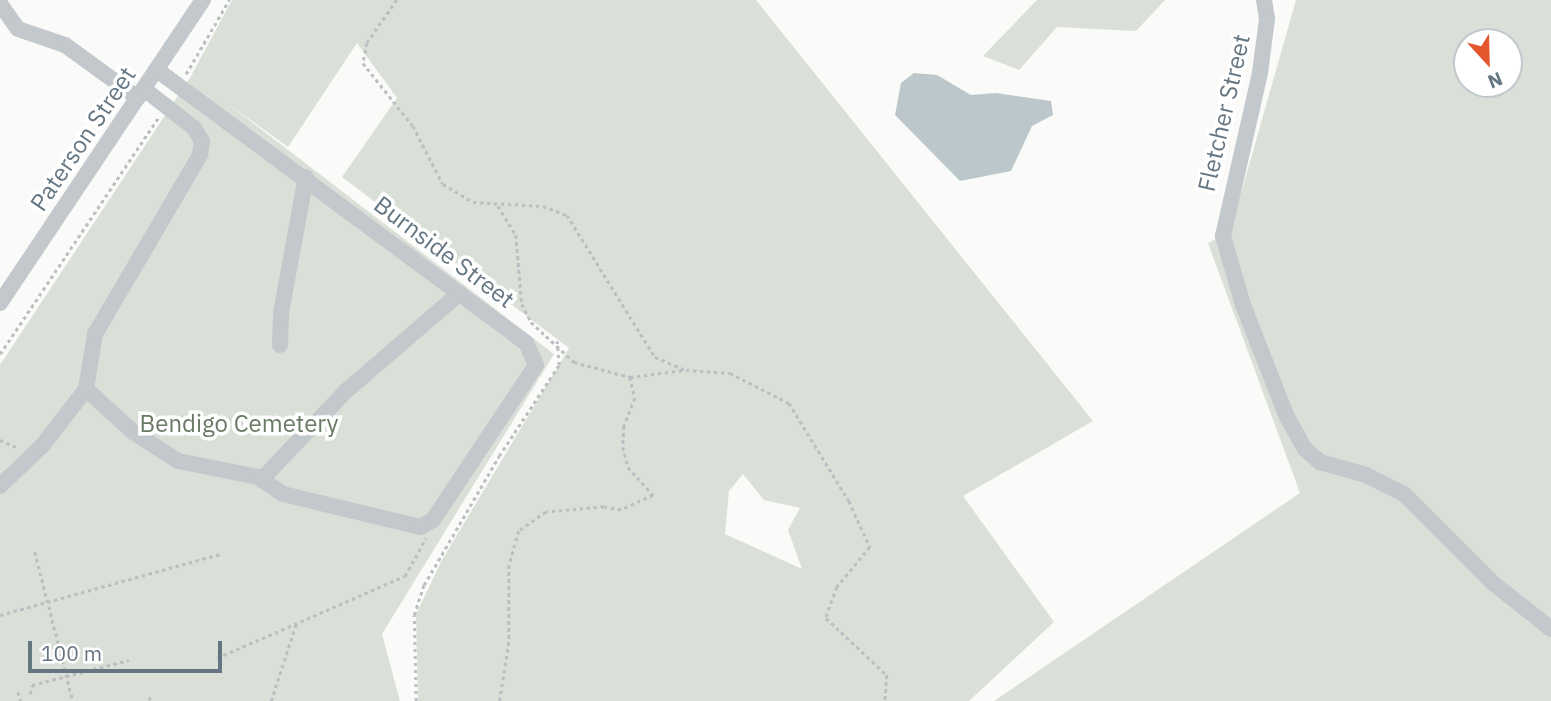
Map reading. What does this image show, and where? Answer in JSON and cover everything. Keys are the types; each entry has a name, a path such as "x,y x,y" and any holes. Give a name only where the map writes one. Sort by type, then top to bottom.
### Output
{"street":[{"name":"Paterson Street","path":"0,303 204,0"},
{"name":"Fletcher Street","path":"1264,0 1267,19 1260,72 1225,212 1223,236 1243,304 1286,415 1305,449 1331,468 1366,475 1404,494 1493,583 1551,629"},
{"path":"0,486 42,446 86,388 95,334 200,155 199,133 167,105 141,93 65,45 18,29 1,5"},
{"name":"Burnside Street","path":"157,70 306,177 526,343 536,365 427,525"},
{"path":"280,345 281,313 306,177"},
{"path":"261,480 346,391 460,293"},
{"path":"86,388 163,453 261,480 284,494 411,526 427,525"}],"path":[{"path":"178,86 229,0"},
{"path":"397,0 367,43 363,63 414,126 443,184 473,202 543,206 567,215 655,357 686,370"},
{"path":"0,354 167,105"},
{"path":"497,205 516,235 522,304 531,322 556,341 575,362 629,377 686,370 730,373 789,403 843,491 870,547 838,587 826,618 887,675 886,701"},
{"path":"416,701 414,615 424,585 499,456 559,365 556,341"},
{"path":"500,701 509,642 509,565 519,531 546,512 604,507 621,510 653,495 628,467 623,447 624,426 635,398 629,377"},
{"path":"217,658 405,576 425,541 427,525"},
{"path":"35,552 73,701"},
{"path":"0,615 223,553"},
{"path":"271,701 296,623"},
{"path":"30,694 32,685 129,660"},
{"path":"18,692 21,701"}],"green space":[{"name":"Bendigo Cemetery","path":"232,0 756,0 1093,421 963,496 1054,622 969,701 418,701 416,614 442,560 569,348 342,177 397,98 357,43 288,147 227,103 554,354 382,634 400,701 0,701 0,365 191,76","holes":["743,474 764,500 800,508 788,530 802,569 725,534 729,491"]},
{"path":"1037,0 1165,0 1136,31 1057,27 1019,70 983,56"},
{"path":"1296,0 1551,0 1551,701 994,701 1300,493 1208,243 1230,232"}],"shaded area":[{"path":"914,73 937,75 971,95 996,93 1051,101 1053,115 1032,126 1011,171 960,181 895,115 901,83"}]}
